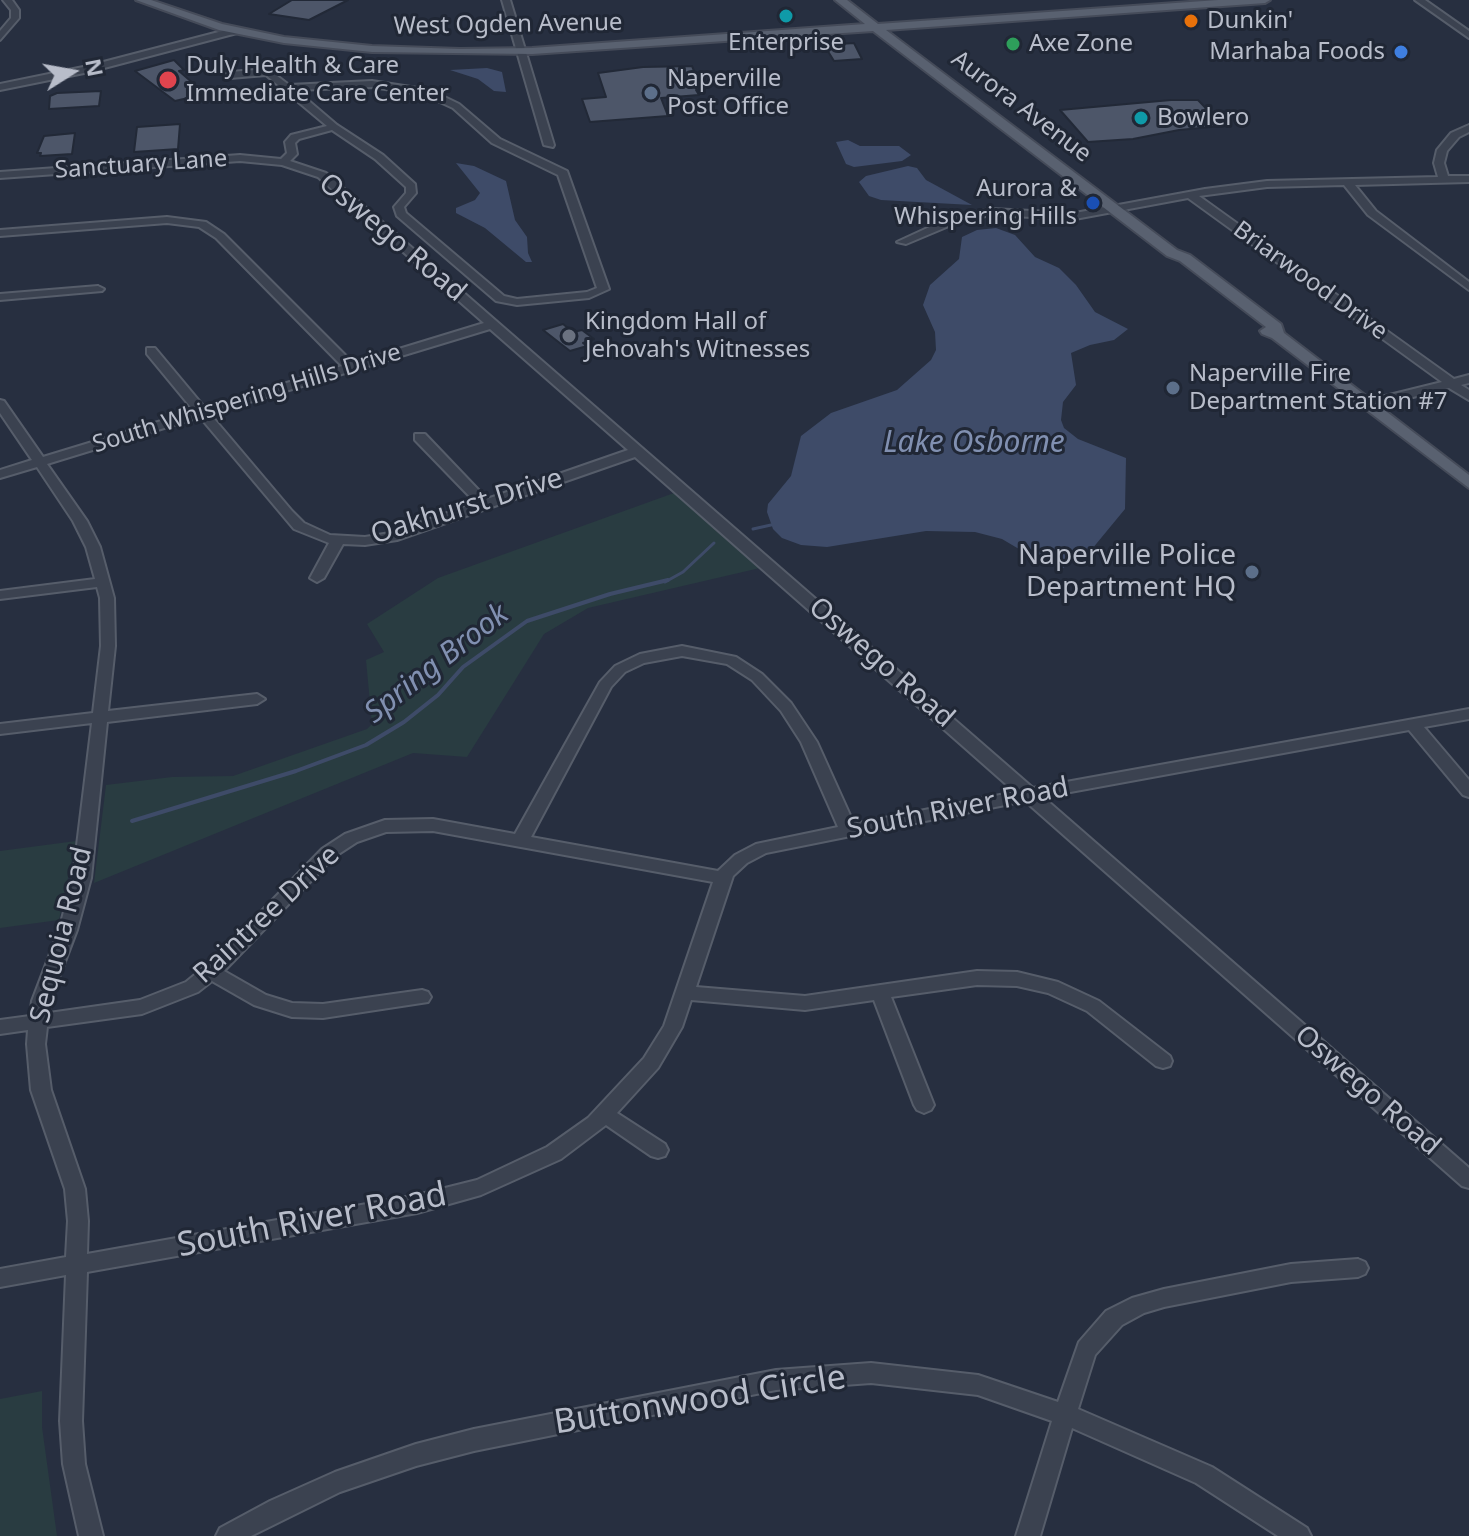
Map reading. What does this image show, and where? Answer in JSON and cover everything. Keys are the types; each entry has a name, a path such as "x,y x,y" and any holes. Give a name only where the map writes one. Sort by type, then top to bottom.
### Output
{"main road":[{"name":"West Ogden Avenue","path":"141,0 234,31 305,43 372,49 519,51 1265,0"},
{"name":"Aurora Avenue","path":"840,0 1172,253 1175,262 1255,323 1277,335 1468,481"}],"street":[{"path":"0,37 15,18 15,10 7,0"},
{"path":"506,0 549,145"},
{"path":"1419,0 1469,35"},
{"path":"0,86 219,27"},
{"path":"0,86 101,66 234,31"},
{"path":"230,75 268,72 287,88 334,127 379,157 412,190 399,207 401,214 500,299 523,302 600,292 603,285 566,177 558,170 496,141 451,103 413,89 363,83 287,88"},
{"path":"283,162 292,154 290,142 295,137 334,127"},
{"path":"1444,180 1439,163 1442,150 1455,135 1469,128"},
{"name":"Sanctuary Lane","path":"0,175 225,158 283,162"},
{"name":"Oswego Road","path":"283,162 313,171 329,180 1469,1180"},
{"path":"902,242 953,220 979,213 1012,211 1075,216 1267,184 1469,179"},
{"path":"1347,182 1372,213 1469,287"},
{"name":"Briarwood Drive","path":"1190,195 1469,396"},
{"path":"0,233 167,220 202,224 220,236 351,368"},
{"path":"0,297 98,289"},
{"name":"South Whispering Hills Drive","path":"0,474 493,324"},
{"name":"Oakhurst Drive","path":"151,351 299,526 338,540 365,541 392,537 639,451"},
{"path":"1369,404 1469,379"},
{"name":"Sequoia Road","path":"0,404 80,521 93,547 103,582 108,636 82,878 72,916 41,1001 36,1044 41,1090 75,1189 77,1265 71,1431 76,1476 91,1536"},
{"path":"420,437 485,505"},
{"path":"317,578 338,540"},
{"path":"0,595 103,582"},
{"path":"520,841 605,685 620,669 640,659 682,651 731,660 757,677 786,707 809,742 848,830"},
{"path":"0,729 257,699"},
{"name":"South River Road","path":"0,1278 417,1204 463,1193 554,1153 604,1114 651,1063 673,1027 723,878 741,859 762,848 1031,794 1469,714"},
{"path":"1413,725 1469,791"},
{"name":"Raintree Drive","path":"0,1027 142,1007 176,995 211,972 328,853 364,832 385,826 419,824 723,878"},
{"path":"211,972 260,1000 292,1010 323,1011 422,997"},
{"path":"685,993 784,1003 823,1002 977,978 1033,982 1072,995 1093,1006 1163,1061"},
{"path":"880,993 924,1105"},
{"path":"604,1114 658,1150"},
{"path":"1028,1536 1087,1349 1103,1327 1127,1310 1164,1298 1291,1273 1358,1268"},
{"name":"Buttonwood Circle","path":"228,1536 335,1483 416,1455 474,1440 791,1378 871,1373 940,1379 999,1391 1066,1415 1153,1449 1204,1475 1299,1536"}],"green space":[{"path":"674,493 760,568 588,608 544,634 467,757 413,753 94,883 106,785 172,777 233,776 367,729 372,724 366,660 384,652 367,624 438,578"},
{"path":"76,841 59,920 0,928 0,851"},
{"path":"42,1391 42,1427 57,1536 0,1536 0,1399"}],"water":[{"path":"487,68 502,72 506,92 494,91 478,79 450,70"},
{"path":"848,140 860,146 899,146 911,155 902,161 854,167 846,164 836,142"},
{"path":"456,163 474,166 506,181 515,220 527,237 532,262 526,262 485,228 456,213 456,208 475,200 480,193"},
{"path":"908,166 917,168 926,180 972,205 881,200 869,196 859,182 866,176"},
{"name":"Lake Osborne","path":"996,228 1015,235 1035,257 1059,268 1095,312 1128,329 1114,340 1071,353 1076,385 1063,402 1061,420 1064,428 1078,439 1126,458 1125,509 1092,549 1063,568 1046,565 1002,539 975,532 926,531 827,547 801,545 782,538 773,529 767,512 768,504 791,476 801,436 831,413 897,390 931,360 936,350 935,332 923,305 930,285 959,259 962,237 977,230"}],"building":[{"path":"292,0 348,0 309,20 269,14"},
{"path":"854,43 862,59 834,61 824,45"},
{"name":"Duly Health & Care Immediate Care Center","path":"174,60 184,70 179,71 201,95 175,101 135,71"},
{"name":"Naperville Post Office","path":"692,66 702,90 696,90 699,95 661,98 668,116 590,122 582,99 606,97 598,73 643,67"},
{"path":"101,91 99,106 49,109 50,96 57,93"},
{"name":"Bowlero","path":"1198,100 1223,126 1088,142 1060,110"},
{"path":"180,124 178,149 134,152 137,127"},
{"path":"75,133 72,154 40,156 41,153 37,153 44,136"},
{"name":"Kingdom Hall of Jehovah's Witnesses","path":"563,324 573,332 582,330 594,339 583,343 587,346 570,351 543,330"}],"waterway":[{"name":"Spring Brook","path":"753,529 771,525"},
{"name":"Spring Brook","path":"665,582 683,572 714,543"},
{"name":"Spring Brook","path":"132,821 296,771 366,745 404,722 438,695 463,667 527,621 610,594 668,580"}],"place":[{"name":"Enterprise","path":"786,16"},
{"name":"Dunkin'","path":"1191,21"},
{"name":"Axe Zone","path":"1013,44"},
{"name":"Marhaba Foods","path":"1401,52"},
{"name":"Duly Health & Care Immediate Care Center","path":"168,80"},
{"name":"Naperville Post Office","path":"651,93"},
{"name":"Bowlero","path":"1141,118"},
{"name":"Aurora & Whispering Hills","path":"1093,203"},
{"name":"Kingdom Hall of Jehovah's Witnesses","path":"569,336"},
{"name":"Naperville Fire Department Station #7","path":"1173,388"},
{"name":"Naperville Police Department HQ","path":"1252,572"}]}
